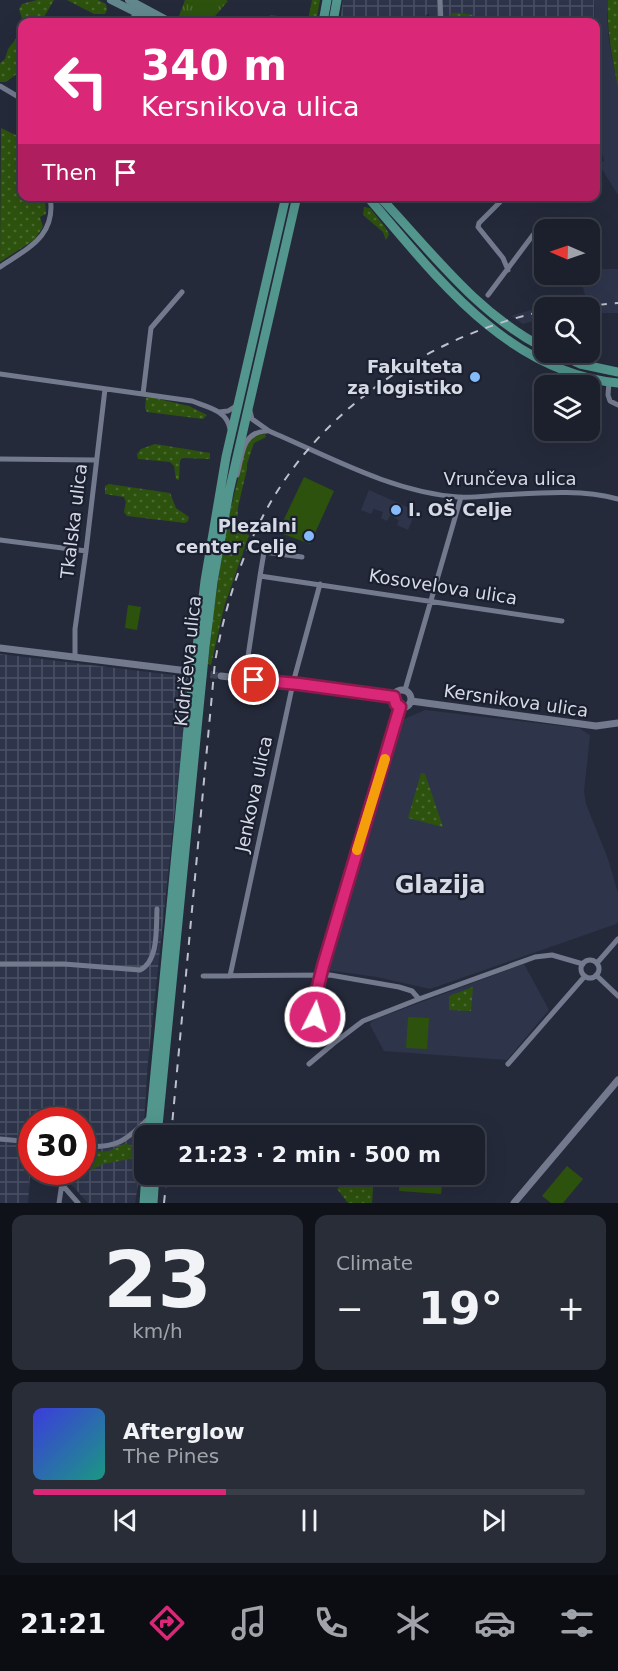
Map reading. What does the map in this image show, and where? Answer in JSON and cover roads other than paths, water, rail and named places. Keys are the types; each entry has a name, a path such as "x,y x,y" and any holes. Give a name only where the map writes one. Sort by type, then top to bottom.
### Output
{"main road":[{"path":"111,0 159,18"},
{"path":"129,0 149,18"},
{"path":"324,18 327,0"},
{"path":"334,18 337,0"},
{"name":"Kidričeva ulica","path":"150,1125 196,646 205,581 230,442 285,201"},
{"name":"Kidričeva ulica","path":"159,1125 213,582 230,492 296,201"},
{"path":"371,201 439,280 508,340 549,364 579,376 613,382"},
{"path":"384,201 470,296 516,332 534,342"},
{"path":"578,363 615,371"},
{"path":"144,1203 145,1185"},
{"path":"153,1203 154,1185"}],"street":[{"path":"440,0 441,18"},
{"path":"133,18 138,10"},
{"path":"0,86 18,97"},
{"path":"0,267 44,236 52,207 51,201"},
{"path":"499,201 478,227 503,258 508,270"},
{"path":"489,296 533,235"},
{"path":"143,394 151,328 182,292"},
{"path":"0,374 192,401 219,412 225,417 230,424 230,442"},
{"name":"Vrunčeva ulica","path":"255,382 251,415 256,423 269,431 397,485 430,494 461,498 576,493 618,500"},
{"path":"613,382 608,395 610,401 618,405"},
{"name":"Tkalska ulica","path":"75,656 75,629 105,389"},
{"path":"219,412 228,411 239,404"},
{"path":"230,492 248,438 256,432 269,431"},
{"path":"0,459 96,460"},
{"path":"405,690 461,498"},
{"path":"0,540 86,551"},
{"path":"247,663 264,552 302,557"},
{"name":"Kosovelova ulica","path":"260,576 562,621"},
{"name":"Jenkova ulica","path":"230,976 293,683 320,584"},
{"path":"0,648 188,671"},
{"path":"221,676 394,697"},
{"path":"394,697 399,691 405,690"},
{"path":"400,707 406,706 411,701 409,693 405,690"},
{"path":"394,697 396,704 400,707"},
{"name":"Kersnikova ulica","path":"411,701 587,725 618,723"},
{"path":"334,1043 319,1024 314,1009 321,974 400,707"},
{"path":"0,964 64,964 140,970 146,968 151,960 157,909"},
{"path":"597,963 618,939"},
{"path":"309,1064 363,1021 535,957 552,955 583,964 590,960 597,963"},
{"path":"585,976 596,975 599,971 597,963"},
{"path":"583,964 582,972 585,976"},
{"path":"203,976 321,974 399,987 412,991 419,999"},
{"path":"596,975 618,996"},
{"path":"508,1064 585,976"},
{"path":"514,1203 618,1080"},
{"path":"96,1146 112,1146 132,1136 150,1117"},
{"path":"0,1139 18,1141"},
{"path":"59,1203 62,1185"},
{"path":"64,1185 78,1203"}],"tunnel":[{"path":"200,673 221,676"}],"railway":[{"path":"600,305 618,303"},
{"path":"172,1125 215,662 233,587 254,533 286,477 314,442 346,411 381,383 419,359 459,339 534,314"},
{"path":"164,1203 166,1185"}],"place":[{"name":"Fakulteta za logistiko","path":"475,377"},
{"name":"I. OŠ Celje","path":"396,510"},
{"name":"Plezalni center Celje","path":"309,536"}],"district":[{"name":"Glazija","path":"440,885"}]}
